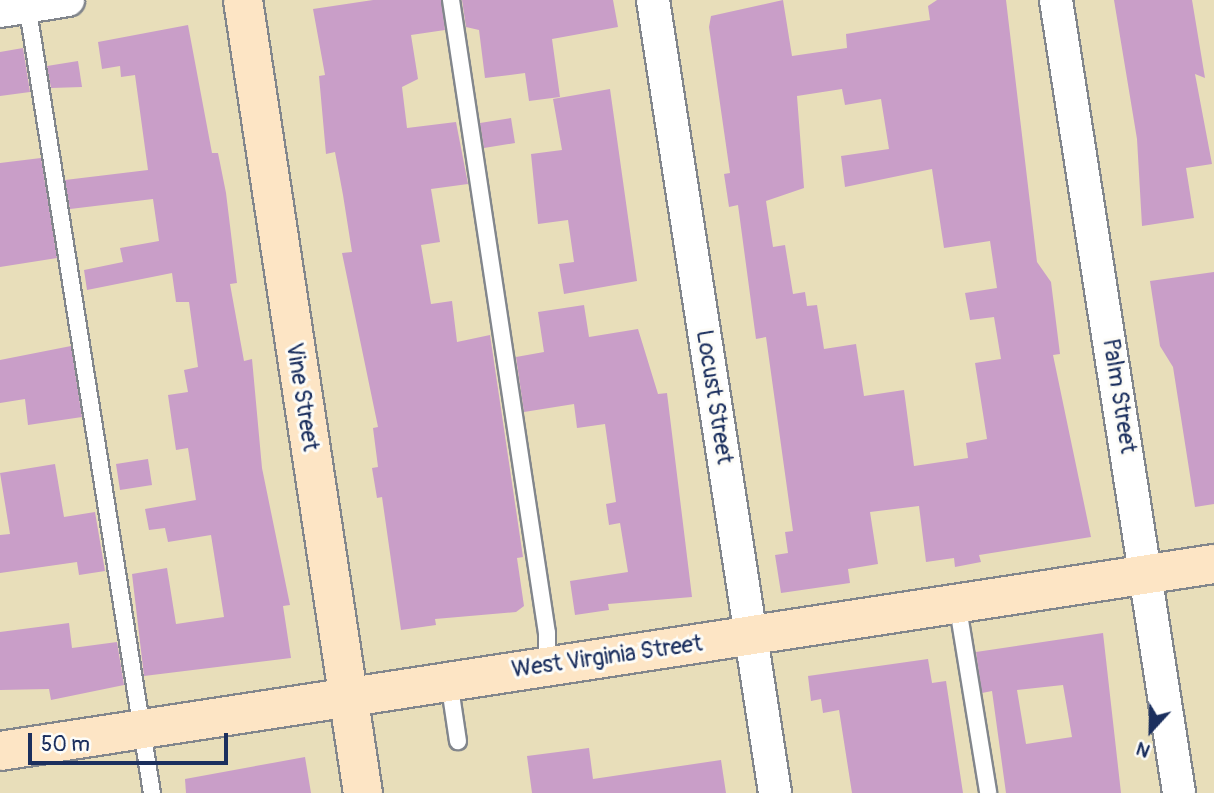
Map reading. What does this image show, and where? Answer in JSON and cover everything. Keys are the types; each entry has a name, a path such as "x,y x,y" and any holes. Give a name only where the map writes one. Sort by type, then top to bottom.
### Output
{"street":[{"path":"18,6 68,0"},
{"name":"Vine Street","path":"243,0 363,793"},
{"name":"Locust Street","path":"653,0 775,793"},
{"name":"Palm Street","path":"1056,0 1179,793"},
{"name":"West Virginia Street","path":"0,751 1214,564"}],"lane":[{"path":"451,0 544,606 547,665"},
{"path":"18,6 152,793"},
{"path":"957,602 988,792"},
{"path":"449,681 458,741"}],"building":[{"path":"373,0 441,0 445,30 411,35 418,79 402,87 407,128 456,122 468,184 431,189 440,242 421,245 431,304 452,301 457,342 490,335 523,557 517,558 524,606 516,612 435,619 436,625 401,630 382,497 377,498 372,468 378,467 373,428 378,427 342,253 352,252 335,152 326,154 319,76 325,75 313,9"},
{"path":"462,0 613,0 618,27 552,39 560,97 529,101 525,73 485,78 479,30 466,27"},
{"path":"783,0 792,56 847,48 846,34 930,20 928,6 937,0 1006,0 1037,262 1051,282 1060,354 1053,355 1091,537 979,555 981,562 955,567 954,558 926,562 919,506 870,512 878,564 848,569 850,583 781,593 775,555 788,553 785,532 793,531 766,337 756,339 738,205 729,207 724,174 730,173 709,27 711,16","holes":["842,89 845,105 881,99 889,149 841,156 845,187 932,169 944,248 990,241 997,288 965,293 970,320 994,317 1001,359 975,363 987,439 966,443 968,458 914,466 904,390 864,396 856,344 824,349 817,305 807,306 805,292 793,294 785,245 773,247 766,201 804,188 797,96"]},
{"path":"1114,0 1192,0 1205,78 1195,74 1212,164 1186,168 1194,218 1142,226 1137,139"},
{"path":"188,25 212,153 218,153 226,193 237,283 230,284 244,361 252,359 262,468 290,605 283,606 291,658 144,676 132,574 167,568 176,624 224,617 211,535 168,542 165,528 149,530 145,509 196,500 188,448 176,450 168,395 188,392 184,370 198,367 189,302 176,302 172,273 87,290 84,270 123,262 120,248 159,241 153,199 70,209 65,180 148,170 135,75 121,77 120,66 102,69 98,42"},
{"path":"23,48 30,92 0,96 0,52"},
{"path":"78,61 82,87 51,88 47,66"},
{"path":"610,89 637,281 564,294 559,264 574,262 568,220 538,224 531,154 562,150 553,99"},
{"path":"511,118 515,143 484,148 480,123"},
{"path":"41,158 57,258 0,267 0,163"},
{"path":"1214,272 1214,504 1195,507 1173,367 1160,346 1150,281"},
{"path":"584,305 589,337 638,329 658,394 667,393 692,597 608,604 609,610 575,615 570,581 628,572 620,523 609,525 606,504 616,502 605,424 577,428 574,404 524,412 516,357 544,352 538,312"},
{"path":"71,346 82,417 28,425 25,399 0,403 0,360"},
{"path":"148,459 152,485 120,490 116,464"},
{"path":"55,464 64,517 95,512 105,571 79,575 77,562 0,573 0,535 10,534 0,473"},
{"path":"69,623 72,648 117,642 124,685 51,700 49,689 0,690 0,632"},
{"path":"1103,633 1121,793 1006,793 992,691 982,693 976,652","holes":["1063,685 1072,737 1026,744 1017,690"]},
{"path":"928,659 932,683 946,681 963,793 852,793 839,710 823,713 821,699 811,701 808,676"},
{"path":"589,748 593,779 721,760 726,793 532,793 527,756"},
{"path":"305,757 311,793 186,793 185,779"}]}
